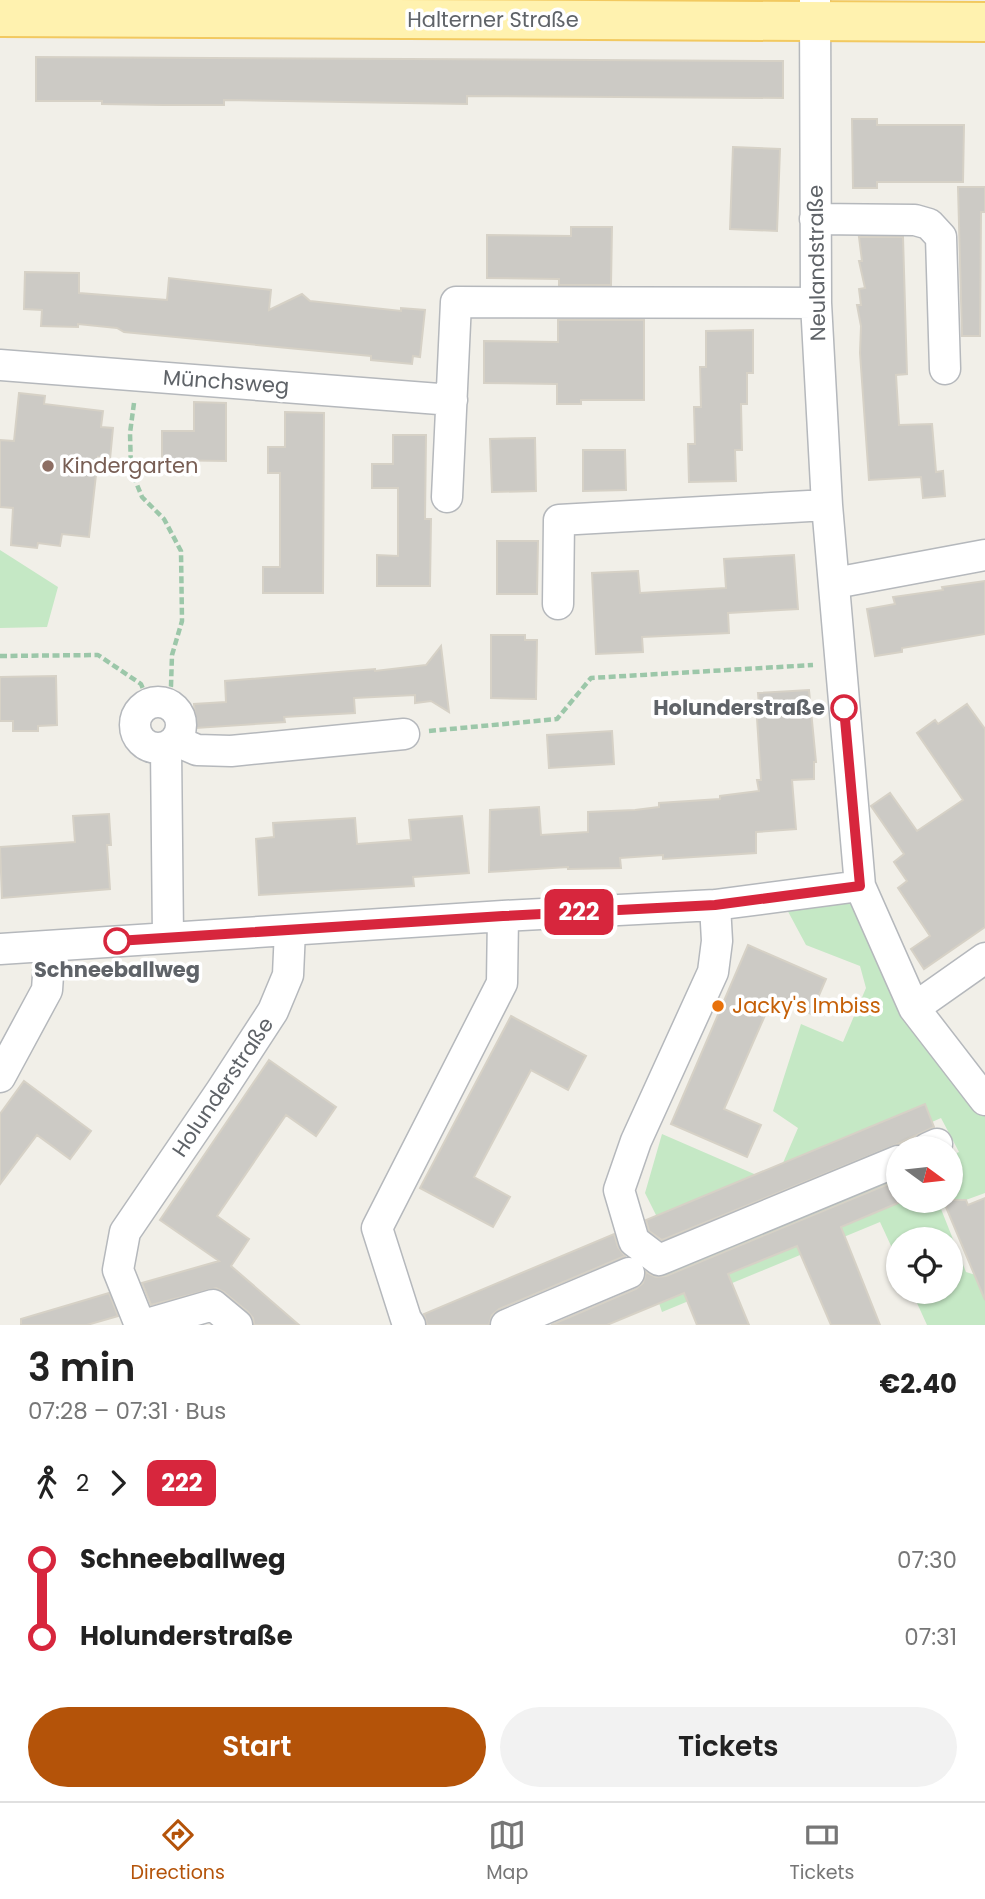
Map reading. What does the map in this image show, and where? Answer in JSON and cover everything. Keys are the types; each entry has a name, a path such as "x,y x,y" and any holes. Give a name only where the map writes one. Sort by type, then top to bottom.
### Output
{"main road":[{"name":"Halterner Straße","path":"0,17 815,10 985,22"}],"street":[{"name":"Neulandstraße","path":"815,10 816,303 827,505 860,886 914,1008 985,1100"},
{"path":"815,219 915,220 929,224 941,237 945,369"},
{"path":"447,497 456,302 816,303"},
{"name":"Münchsweg","path":"0,365 452,400"},
{"path":"558,604 559,520 827,505"},
{"path":"835,583 985,555"},
{"path":"167,937 171,745 181,731 181,720 176,710 158,703 141,710 135,719 135,729 146,746 156,749 171,745 197,750 232,751 404,734"},
{"path":"0,949 715,905 860,886"},
{"path":"715,905 717,941 713,972 636,1141 619,1190 634,1241 659,1261 886,1165"},
{"path":"410,1325 405,1319 377,1228 502,983 503,916"},
{"name":"Holunderstraße","path":"142,1325 118,1270 125,1232 273,1011 288,975 290,930"},
{"path":"0,1077 47,990 50,946"},
{"path":"914,1008 985,958"},
{"path":"506,1325 629,1273"},
{"path":"142,1325 213,1305 237,1325"}],"path":[{"path":"0,656 98,655 141,684 158,703 171,686 172,655 182,621 181,551 164,519 142,497 131,470 130,433 137,375"},
{"path":"404,734 557,719 591,678 841,663"}],"green space":[{"path":"0,550 58,587 47,627 0,628"},
{"path":"857,894 909,1011 985,1116 985,1193 963,1201 963,1136 951,1136 941,1118 900,1136 886,1136 886,1142 668,1239 645,1193 662,1134 768,1180 780,1170 798,1128 773,1111 801,1024 843,1042 866,988 860,966 806,945 784,904"},
{"path":"886,1182 886,1213 943,1213 948,1227 886,1227 886,1235 880,1222 662,1312 651,1279"},
{"path":"963,1264 966,1272 985,1278 985,1325 927,1325 917,1304 963,1304"}],"building":[{"path":"36,57 783,61 783,98 467,96 467,104 224,100 224,105 36,101"},
{"path":"852,119 877,119 877,125 964,125 963,182 877,182 877,188 853,188"},
{"path":"733,147 780,149 777,231 730,229"},
{"path":"958,187 985,187 985,212 981,212 980,336 962,336"},
{"path":"571,227 612,227 611,285 559,285 559,279 487,278 487,235 571,236"},
{"path":"859,237 903,237 907,374 896,375 899,425 932,424 936,472 943,471 945,496 923,498 921,477 869,480 860,353 861,326 857,305 861,305 859,289 865,288 859,261 862,261"},
{"path":"25,272 79,273 79,293 167,300 169,278 271,290 269,310 302,294 310,301 401,311 401,308 425,310 420,357 413,356 412,364 371,360 371,356 124,332 117,328 78,324 78,327 41,326 42,310 24,309"},
{"path":"558,320 644,320 644,400 581,400 581,404 557,404 557,384 484,383 484,341 558,342"},
{"path":"753,330 753,373 747,373 747,404 741,404 742,450 735,450 736,481 689,482 688,444 695,444 694,407 701,407 700,367 706,367 706,331"},
{"name":"Kindergarten","path":"19,393 45,396 44,404 103,411 101,427 113,428 110,459 98,457 89,537 62,534 60,546 38,543 37,548 11,545 13,508 0,507 0,440 14,441"},
{"path":"194,402 226,403 226,461 162,460 162,431 194,431"},
{"path":"285,412 324,413 323,593 263,593 263,567 280,567 280,473 268,473 268,447 285,447"},
{"path":"393,435 426,435 425,519 431,519 430,586 377,586 377,555 398,556 398,488 372,488 372,464 393,464"},
{"path":"535,438 536,491 492,492 490,439"},
{"path":"583,450 625,450 626,490 583,491"},
{"path":"497,541 538,541 537,594 497,594"},
{"path":"794,555 798,609 728,613 729,633 642,637 643,652 596,654 592,573 638,571 640,593 726,588 724,559"},
{"path":"985,581 985,634 902,648 902,652 875,656 867,609 895,604 893,597"},
{"path":"491,635 525,635 525,640 537,640 536,699 491,698"},
{"path":"441,646 449,712 431,701 415,703 415,695 354,698 355,713 284,717 285,722 196,728 194,704 226,702 225,681 426,665"},
{"path":"56,676 57,725 38,726 38,731 13,731 13,721 0,721 0,677"},
{"path":"809,690 816,762 814,779 792,780 796,829 756,832 756,853 663,859 663,855 620,858 621,868 568,867 489,872 490,810 539,807 541,835 588,832 588,812 635,810 659,807 659,803 720,799 720,796 759,791 757,780 761,780 758,693"},
{"path":"967,704 985,729 985,927 924,969 911,949 930,936 898,888 907,881 894,862 904,854 871,806 890,793 917,831 963,800 917,733 935,720 938,724"},
{"path":"612,731 614,764 549,768 547,735"},
{"path":"109,814 111,845 107,845 110,889 2,898 0,847 75,842 73,816"},
{"path":"462,816 469,873 413,877 414,886 259,895 256,839 274,837 273,823 355,818 357,844 411,840 409,820"},
{"path":"748,945 826,979 811,1014 773,997 724,1109 761,1125 747,1157 671,1124"},
{"path":"511,1016 586,1056 568,1090 531,1070 474,1177 510,1197 493,1227 420,1188"},
{"path":"269,1060 336,1107 316,1136 286,1115 217,1216 249,1239 231,1266 299,1325 254,1325 248,1312 216,1288 151,1305 142,1283 219,1261 160,1220"},
{"path":"24,1081 91,1131 70,1159 37,1135 0,1184 0,1114"},
{"path":"925,1104 934,1127 915,1136 886,1136 886,1149 662,1240 649,1231 646,1220"},
{"path":"886,1185 886,1208 841,1227 880,1325 831,1325 797,1246 728,1274 749,1325 697,1325 684,1293 607,1325 551,1325 636,1289 643,1283 646,1272 656,1277 666,1276"},
{"path":"985,1198 985,1300 963,1248 963,1227 954,1227 948,1213 963,1213 963,1200 966,1200 968,1205"},
{"path":"614,1234 618,1247 625,1256 499,1309 492,1315 489,1325 427,1325 424,1314"},
{"path":"109,1293 118,1316 87,1325 21,1325 21,1319"}],"bus line":[{"name":"222","path":"117,941 715,905 860,886 844,708"}],"place":[{"name":"Kindergarten","path":"48,466"},
{"name":"Holunderstraße","path":"844,708"},
{"name":"Schneeballweg","path":"117,941"},
{"name":"Jacky's Imbiss","path":"718,1006"}]}
